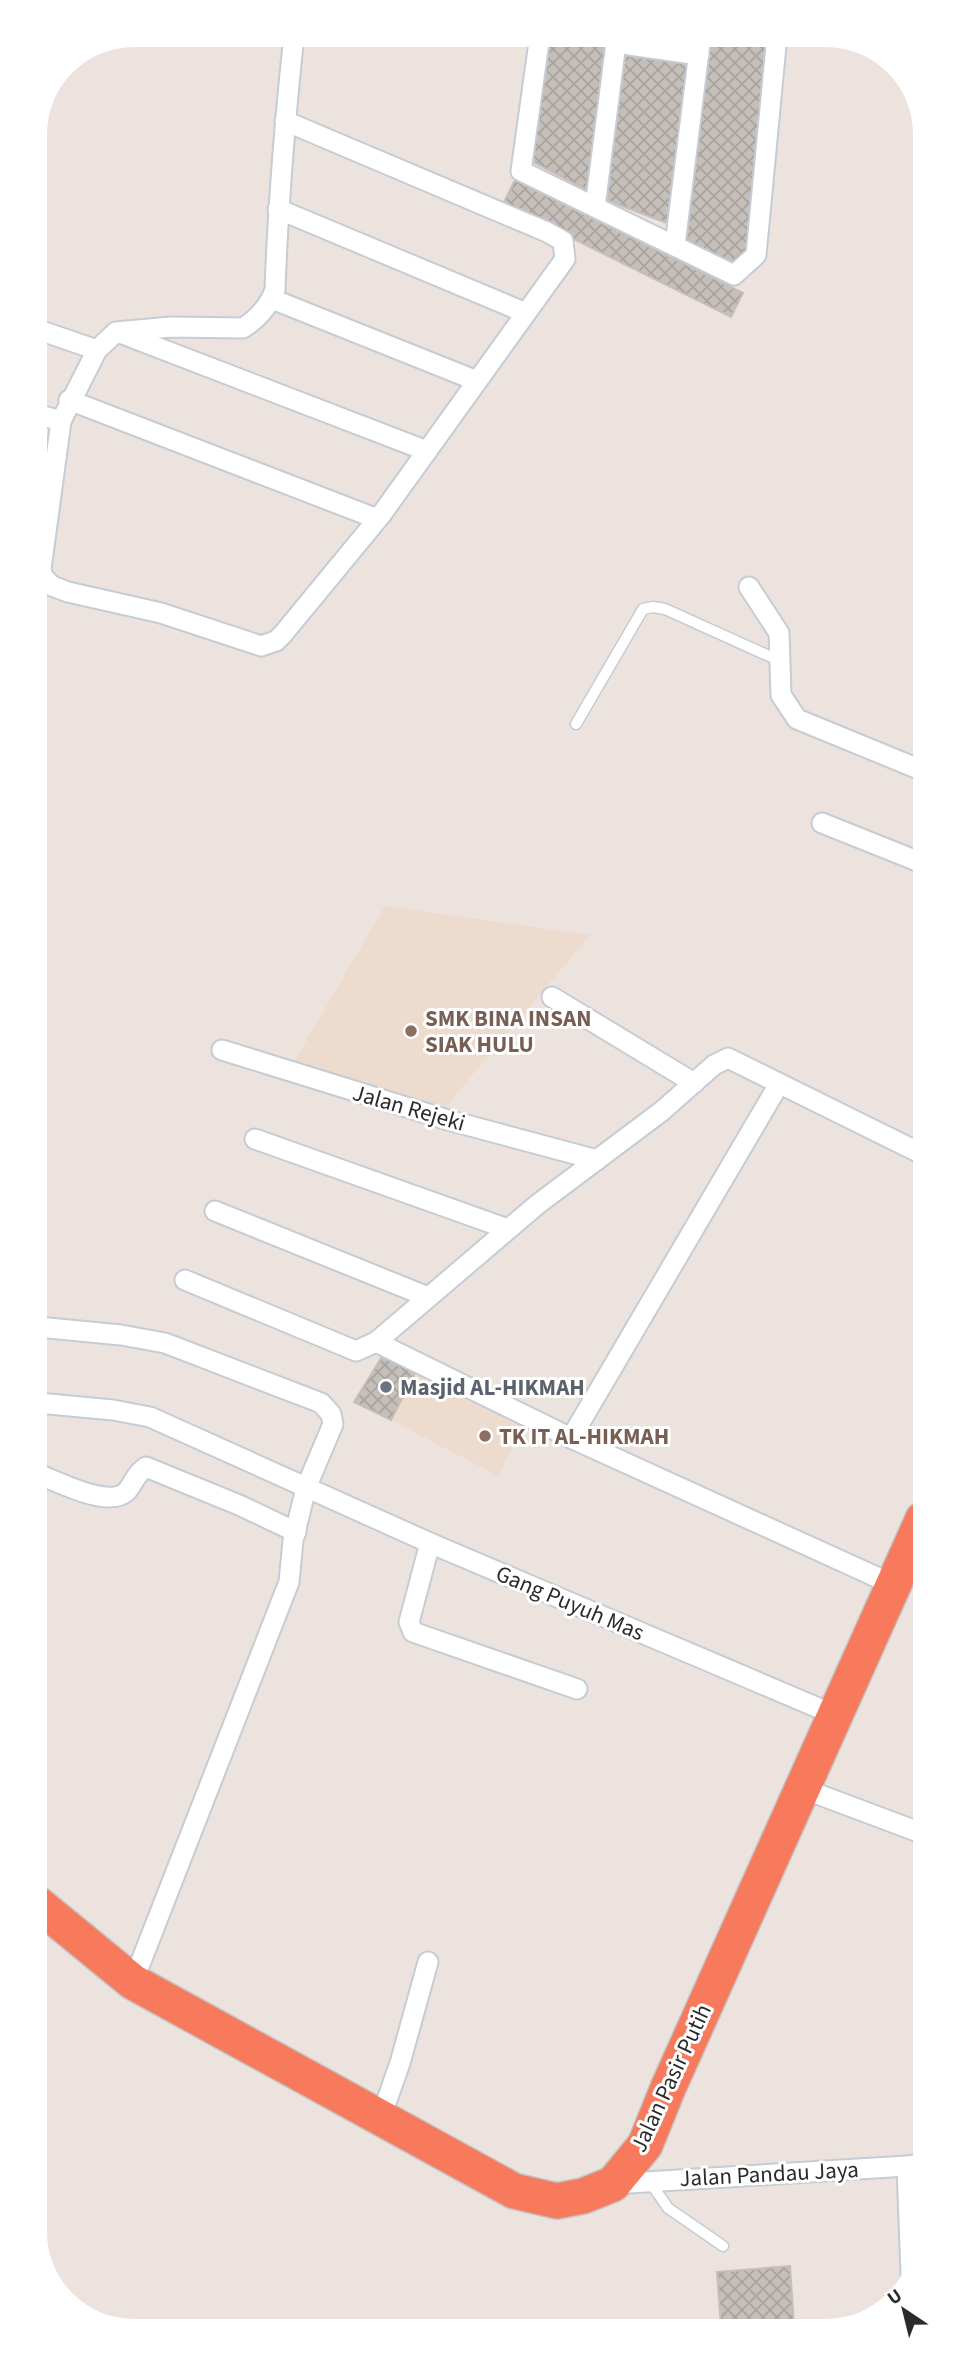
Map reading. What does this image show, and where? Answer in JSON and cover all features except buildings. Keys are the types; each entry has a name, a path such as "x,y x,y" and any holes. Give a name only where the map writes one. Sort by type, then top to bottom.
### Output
{"highway":[{"name":"Jalan Pasir Putih","path":"47,1912 133,1982 514,2191 558,2201 583,2196 613,2184 645,2145 668,2088 913,1542"}],"street":[{"path":"47,525 61,421 69,400 97,350 116,332 171,327 243,328 252,322 272,299 275,290 278,209 293,47"},
{"path":"538,47 521,171 734,275 756,255 775,47"},
{"path":"595,207 615,47"},
{"path":"658,47 699,55"},
{"path":"675,245 700,47"},
{"path":"47,582 68,592 161,613 261,646 276,641 381,515 565,259 562,241 547,232 285,121"},
{"path":"278,209 526,313"},
{"path":"272,299 477,381"},
{"path":"116,332 427,451"},
{"path":"47,333 97,350"},
{"path":"69,400 375,518 381,515"},
{"path":"47,417 61,421"},
{"path":"749,587 778,629 781,695 797,719 913,766"},
{"path":"822,823 913,859"},
{"path":"552,997 694,1083"},
{"name":"Jalan Rejeki","path":"222,1050 448,1120 597,1160"},
{"path":"185,1280 356,1351 376,1342 508,1229 662,1111 714,1065 729,1058 913,1150"},
{"path":"570,1438 779,1084"},
{"path":"255,1139 508,1229"},
{"path":"215,1211 428,1297"},
{"path":"47,1328 121,1335 165,1343 321,1403 331,1414 333,1424 306,1488 289,1582 133,1982"},
{"path":"376,1342 570,1438 894,1585"},
{"name":"Gang Puyuh Mas","path":"47,1404 113,1410 150,1417 430,1543 835,1715"},
{"path":"47,1477 104,1499 127,1492 137,1473 145,1467 239,1505 296,1532"},
{"path":"430,1543 409,1622 413,1632 577,1689"},
{"path":"804,1789 913,1830"},
{"path":"381,2117 400,2063 429,1962"},
{"name":"Jalan Pandau Jaya","path":"613,2184 913,2165"}],"lane":[{"path":"576,724 643,609 665,609 780,662"},
{"path":"650,2182 668,2208 723,2246"}],"shaded area":[{"name":"SMK BINA INSAN SIAK HULU","path":"385,906 590,935 443,1110 289,1070"},
{"path":"416,1371 525,1422 498,1476 391,1420"}],"place":[{"name":"SMK BINA INSAN SIAK HULU","path":"411,1031"},
{"name":"Masjid AL-HIKMAH","path":"386,1387"},
{"name":"TK IT AL-HIKMAH","path":"485,1436"}]}
